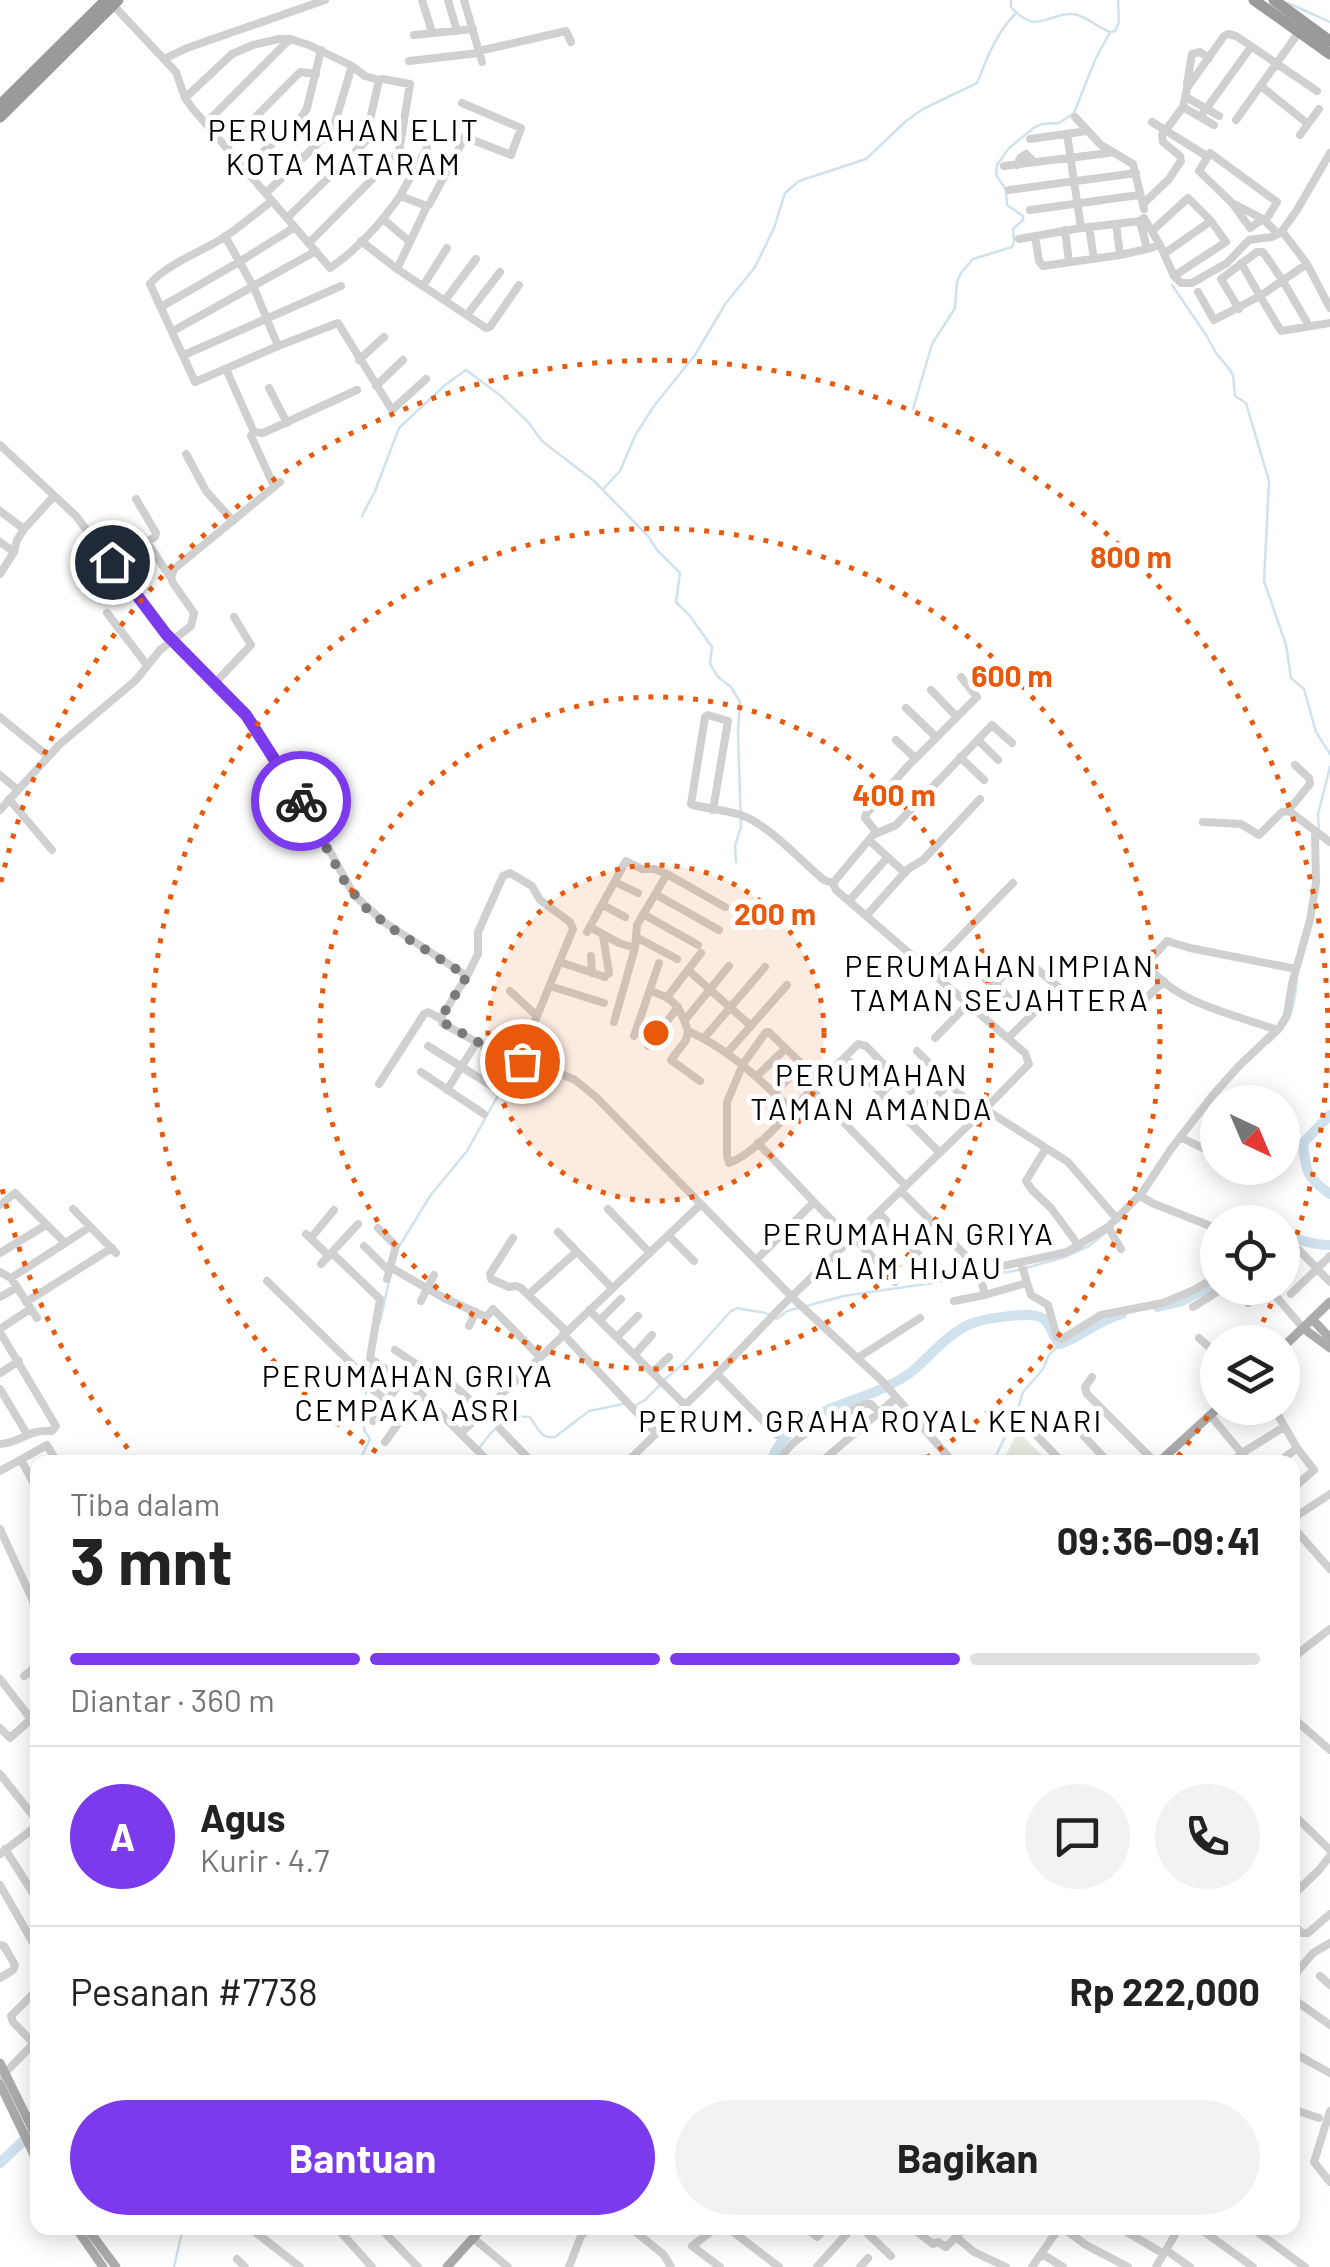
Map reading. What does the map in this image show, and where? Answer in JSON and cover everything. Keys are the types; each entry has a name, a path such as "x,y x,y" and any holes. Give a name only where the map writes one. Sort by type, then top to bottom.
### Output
{"highway":[{"path":"1254,0 1299,32 1327,45"},
{"path":"1274,0 1327,45"},
{"path":"0,117 112,2"},
{"path":"0,106 43,70"}],"main road":[{"path":"1300,1331 1330,1302"},
{"path":"1307,1324 1330,1338"},
{"path":"1307,1324 1330,1348"},
{"path":"1165,1455 1200,1424"},
{"path":"0,2063 2,2079 30,2150"},
{"path":"2,2079 30,2125"},
{"path":"83,2235 116,2267"},
{"path":"88,2235 103,2267"},
{"path":"447,2267 475,2235"}],"street":[{"path":"164,58 326,0"},
{"path":"422,0 432,32"},
{"path":"448,0 456,30"},
{"path":"464,0 480,55"},
{"path":"112,2 176,72 185,98 334,271 383,219 427,148"},
{"path":"414,35 473,29"},
{"path":"502,29 504,44"},
{"path":"409,61 480,55 504,44 566,31 571,42"},
{"path":"1236,120 1299,32"},
{"path":"1186,92 1228,34 1317,91"},
{"path":"185,98 232,54 279,39 320,50 364,76 410,86 399,152 310,242"},
{"path":"206,123 290,39"},
{"path":"1204,112 1252,47"},
{"path":"246,168 303,115 320,50"},
{"path":"1181,158 1163,142 1162,135 1182,107 1192,54 1200,52 1209,58"},
{"path":"352,66 333,128 269,197 225,236 152,280 151,286 195,382 335,322 344,330 396,420"},
{"path":"227,146 300,72 316,74"},
{"path":"288,218 366,142 378,80"},
{"path":"1262,86 1308,124"},
{"path":"1186,92 1217,120"},
{"path":"455,132 510,156 522,130 462,103"},
{"path":"1182,107 1204,112"},
{"path":"1300,135 1319,109"},
{"path":"1094,258 1072,181 1069,134 1074,117 1111,152 1133,164 1144,204 1147,249"},
{"path":"1152,122 1205,155"},
{"path":"1030,139 1088,131"},
{"path":"397,269 465,136"},
{"path":"1144,204 1169,179 1190,146"},
{"path":"399,152 418,164"},
{"path":"1004,166 1111,152"},
{"path":"1210,153 1277,202 1265,220 1250,228 1232,203 1198,172 1210,153"},
{"path":"1143,220 1153,230 1174,276 1179,282 1192,283 1228,263 1247,241 1280,232 1330,153"},
{"path":"1009,190 1136,173"},
{"path":"1030,210 1139,195"},
{"path":"400,196 427,206"},
{"path":"1232,203 1280,232 1308,264 1330,308"},
{"path":"1153,230 1174,211 1196,205 1225,238 1226,244 1174,276"},
{"path":"383,219 410,242"},
{"path":"1020,239 1143,220"},
{"path":"1035,236 1040,264 1044,266 1162,249 1212,222"},
{"path":"1116,224 1120,255"},
{"path":"161,307 294,227"},
{"path":"1065,230 1069,262"},
{"path":"225,236 254,288 278,346"},
{"path":"362,241 484,327 490,326 520,285"},
{"path":"423,286 447,248"},
{"path":"173,331 316,251"},
{"path":"1239,308 1221,280 1257,252 1263,252 1308,326"},
{"path":"446,299 476,259"},
{"path":"1242,263 1280,331 1330,322"},
{"path":"1214,320 1308,264"},
{"path":"467,315 500,272"},
{"path":"184,356 341,286"},
{"path":"1198,292 1219,329"},
{"path":"359,360 384,337"},
{"path":"376,386 403,360"},
{"path":"171,578 174,569 277,484 254,445 254,432 226,369"},
{"path":"390,410 426,379"},
{"path":"269,388 287,423"},
{"path":"254,432 262,434 356,390"},
{"path":"0,446 74,514 173,643 246,715 345,882 372,914 467,976"},
{"path":"186,454 206,491 232,521"},
{"path":"0,574 24,528 54,496"},
{"path":"0,810 48,756 124,690 153,656 191,626 191,607 148,544 156,533 136,498"},
{"path":"0,511 24,528"},
{"path":"0,542 14,552"},
{"path":"107,613 147,665"},
{"path":"214,683 251,645 234,617"},
{"path":"905,873 887,858 872,837 865,816 976,697 961,677"},
{"path":"931,690 957,717"},
{"path":"906,708 936,737"},
{"path":"634,1455 783,1305 799,1304 852,1239 1028,1064 1026,1054 780,842 744,816 713,810 693,805 690,802 704,717 708,715 728,721 713,810"},
{"path":"0,717 48,756"},
{"path":"833,884 872,837 896,825 994,725 1012,744"},
{"path":"896,740 915,758"},
{"path":"978,740 998,760"},
{"path":"957,761 984,780"},
{"path":"1288,811 1310,784 1295,764"},
{"path":"0,775 18,790"},
{"path":"867,915 980,799"},
{"path":"11,801 52,850"},
{"path":"980,1273 1022,1267 1067,1252 1109,1228 1141,1196 1238,1068 1287,1015 1310,920 1321,837 1288,811 1258,835 1240,824 1202,822"},
{"path":"849,900 887,858"},
{"path":"590,931 626,861 667,874 725,907"},
{"path":"442,1020 478,954 478,932 503,876 510,873 530,884 542,902 570,922 572,930 519,1061"},
{"path":"614,1022 635,948 637,925 667,874"},
{"path":"615,882 638,893"},
{"path":"929,969 1012,882"},
{"path":"655,894 719,930"},
{"path":"602,905 625,917"},
{"path":"643,914 700,949 689,971 668,996"},
{"path":"572,930 603,934 635,948"},
{"path":"560,962 607,975 603,934"},
{"path":"636,937 676,959"},
{"path":"1277,1030 1186,997 1147,964 1166,940 1296,970"},
{"path":"591,956 592,973"},
{"path":"634,1036 659,962"},
{"path":"935,1038 1009,970 1022,972 1032,965 1062,990"},
{"path":"684,1020 729,966"},
{"path":"704,1038 765,966"},
{"path":"973,966 1012,1003"},
{"path":"689,971 752,1026"},
{"path":"1135,1010 1164,981"},
{"path":"726,1053 787,985"},
{"path":"550,986 604,1003"},
{"path":"650,990 668,996 678,1007 688,1031 671,1060 700,1081"},
{"path":"510,991 538,1016"},
{"path":"1008,1038 1044,1002"},
{"path":"648,1046 678,1007"},
{"path":"379,1084 428,1012 477,1042 575,1080 799,1304 859,1357 948,1455"},
{"path":"688,1031 742,1064 791,1110"},
{"path":"820,1082 768,1032 742,1064 726,1106 730,1163 758,1142 846,1058 858,1044 864,1045 911,1091"},
{"path":"447,1090 477,1042"},
{"path":"428,1046 497,1089"},
{"path":"757,1076 785,1049"},
{"path":"918,1050 982,1112 1074,1168 1118,1218"},
{"path":"846,1058 940,1153"},
{"path":"774,1093 802,1065"},
{"path":"421,1072 484,1114"},
{"path":"881,1093 898,1078"},
{"path":"910,1123 950,1083"},
{"path":"812,1090 980,1273 984,1294"},
{"path":"1182,1139 1200,1148"},
{"path":"758,1142 895,1282"},
{"path":"1046,1148 1027,1182 1080,1246"},
{"path":"0,1205 14,1192 64,1244"},
{"path":"1141,1196 1200,1222"},
{"path":"756,1260 814,1202"},
{"path":"462,1433 701,1204"},
{"path":"0,1444 10,1444 27,1434 52,1431 56,1424 0,1330 28,1306 114,1250 72,1209"},
{"path":"608,1209 650,1253"},
{"path":"334,1210 308,1236 380,1300 370,1356 420,1392 482,1455"},
{"path":"879,1212 935,1272"},
{"path":"321,1264 358,1224"},
{"path":"0,1253 46,1225"},
{"path":"0,1297 90,1227"},
{"path":"378,1228 396,1246 387,1279"},
{"path":"1109,1228 1122,1248"},
{"path":"558,1232 612,1288"},
{"path":"669,1236 694,1260"},
{"path":"513,1238 490,1277 517,1286 528,1295 656,1434"},
{"path":"364,1246 386,1268 450,1301 486,1317 493,1309 540,1356"},
{"path":"1300,1253 1330,1282"},
{"path":"528,1295 574,1254"},
{"path":"1300,1285 1330,1256"},
{"path":"1022,1267 1032,1295 1048,1305 1054,1331 1062,1339 1102,1314 1163,1302 1200,1286"},
{"path":"0,1272 14,1283 36,1318"},
{"path":"421,1301 434,1275"},
{"path":"267,1281 386,1400"},
{"path":"954,1300 1026,1283"},
{"path":"600,1320 621,1299"},
{"path":"445,1314 450,1301"},
{"path":"1193,1307 1200,1303"},
{"path":"1286,1305 1307,1324"},
{"path":"588,1310 685,1406"},
{"path":"469,1326 476,1312"},
{"path":"617,1337 638,1316"},
{"path":"859,1357 920,1318"},
{"path":"634,1354 652,1335"},
{"path":"395,1350 436,1377 444,1376 484,1412"},
{"path":"659,1379 669,1357"},
{"path":"0,1372 19,1361"},
{"path":"716,1374 777,1434"},
{"path":"1092,1377 1085,1387 1086,1393 1150,1455"},
{"path":"373,1421 402,1380"},
{"path":"0,1390 27,1434"},
{"path":"385,1442 420,1392"},
{"path":"829,1455 895,1396"},
{"path":"784,1455 788,1447 821,1424 866,1404 880,1413"},
{"path":"1069,1420 1102,1455"},
{"path":"1223,1425 1242,1453 1284,1427 1314,1470 1300,1482"},
{"path":"500,1430 525,1455"},
{"path":"1038,1437 1055,1455"},
{"path":"30,1455 47,1446 52,1455"},
{"path":"1288,1455 1297,1448"},
{"path":"0,1471 30,1455"},
{"path":"21,1460 30,1477"},
{"path":"1300,1512 1329,1492"},
{"path":"0,1530 30,1595"},
{"path":"1300,1535 1330,1569"},
{"path":"1300,1652 1330,1629"},
{"path":"24,1676 30,1671"},
{"path":"0,1679 30,1717"},
{"path":"0,1728 10,1738 30,1719"},
{"path":"1300,1723 1330,1750"},
{"path":"0,1774 30,1813"},
{"path":"1300,1822 1330,1853 1320,1870 1300,1889"},
{"path":"30,1830 2,1851 30,1890"},
{"path":"1322,1842 1330,1833"},
{"path":"0,1885 30,1938"},
{"path":"1300,1930 1305,1934 1330,1914"},
{"path":"1300,1968 1312,1953 1330,1943"},
{"path":"0,1978 15,1965 1,1945"},
{"path":"1320,1976 1330,1985"},
{"path":"30,1997 11,2015 30,2038"},
{"path":"1300,2004 1330,2025"},
{"path":"2,2079 30,2050"},
{"path":"1300,2056 1330,2073"},
{"path":"1330,2110 1314,2158 1315,2166 1330,2182"},
{"path":"1300,2112 1319,2118"},
{"path":"1321,2134 1330,2142"},
{"path":"261,2235 291,2265"},
{"path":"343,2235 372,2267"},
{"path":"387,2235 418,2267"},
{"path":"481,2235 508,2267"},
{"path":"569,2267 582,2235"},
{"path":"640,2235 664,2255 671,2267"},
{"path":"707,2235 692,2246 717,2266"},
{"path":"737,2235 780,2267"},
{"path":"869,2235 891,2256"},
{"path":"921,2235 932,2244 937,2242 946,2247 956,2237 974,2252 1006,2267"},
{"path":"1032,2267 1056,2235"},
{"path":"1072,2235 1128,2267"},
{"path":"1133,2235 1190,2267"},
{"path":"1156,2267 1175,2235"},
{"path":"1210,2235 1253,2267"},
{"path":"1262,2235 1305,2267"},
{"path":"832,2267 820,2264 844,2236"},
{"path":"1042,2254 1062,2267"},
{"path":"860,2267 868,2258"},
{"path":"237,2259 244,2267"}],"shaded area":[{"path":"1018,1432 1042,1455 1006,1455"}],"waterway":[{"path":"1011,0 1011,7 1028,20 1073,14 1110,32 1115,31 1119,22 1118,0"},
{"path":"1288,3 1330,22"},
{"path":"603,489 620,471 654,406 695,355 726,303 755,267 785,193 799,181 866,159 923,109 977,83 998,37 1016,13"},
{"path":"913,409 932,344 955,308 961,273 973,259 1012,247 1013,229 1023,220 1007,205 1006,190 996,175 997,165 1009,148 1035,127 1059,123 1074,113 1110,32"},
{"path":"1172,285 1233,375 1235,396 1246,403 1269,481 1264,581 1286,645 1291,678 1304,689 1316,732 1330,754"},
{"path":"362,516 399,428 466,370 501,396 542,441 594,481 680,573 676,602 712,647 710,664 740,702 741,827 735,846 736,862"},
{"path":"1319,832 1318,814 1330,767"},
{"path":"1268,1043 1290,1015 1297,980"},
{"path":"400,1245 430,1196 467,1151 514,1067"},
{"path":"1330,1115 1303,1143 1309,1173 1330,1194"},
{"path":"665,1379 738,1308 777,1319 787,1311 844,1296 1014,1271 1062,1258 1089,1246 1108,1231"},
{"path":"1300,1240 1330,1245"},
{"path":"380,1322 389,1281"},
{"path":"1158,1307 1200,1292"},
{"path":"774,1455 798,1426 902,1378 967,1325 997,1318 1037,1316 1045,1320 1060,1344 1122,1314"},
{"path":"996,1455 1023,1392 1060,1344"},
{"path":"367,1381 371,1364"},
{"path":"636,1405 660,1385"},
{"path":"362,1455 370,1439 364,1430 366,1389"},
{"path":"480,1447 495,1429 514,1417 530,1417 542,1434 555,1437 589,1411 623,1404"},
{"path":"0,2163 30,2135"},
{"path":"174,2267 182,2235"}],"way so far":[{"path":"301,801 346,884 366,908 467,976 442,1022 512,1061 522,1061"}],"district":[{"name":"PERUMAHAN ELIT KOTA MATARAM","path":"344,146"},
{"name":"PERUMAHAN IMPIAN TAMAN SEJAHTERA","path":"1000,982"},
{"name":"PERUMAHAN TAMAN AMANDA","path":"872,1091"},
{"name":"PERUMAHAN GRIYA ALAM HIJAU","path":"909,1250"},
{"name":"PERUMAHAN GRIYA CEMPAKA ASRI","path":"408,1392"},
{"name":"PERUM. GRAHA ROYAL KENARI","path":"871,1420"}],"route":[{"path":"112,562 166,634 246,715 301,801"}]}
